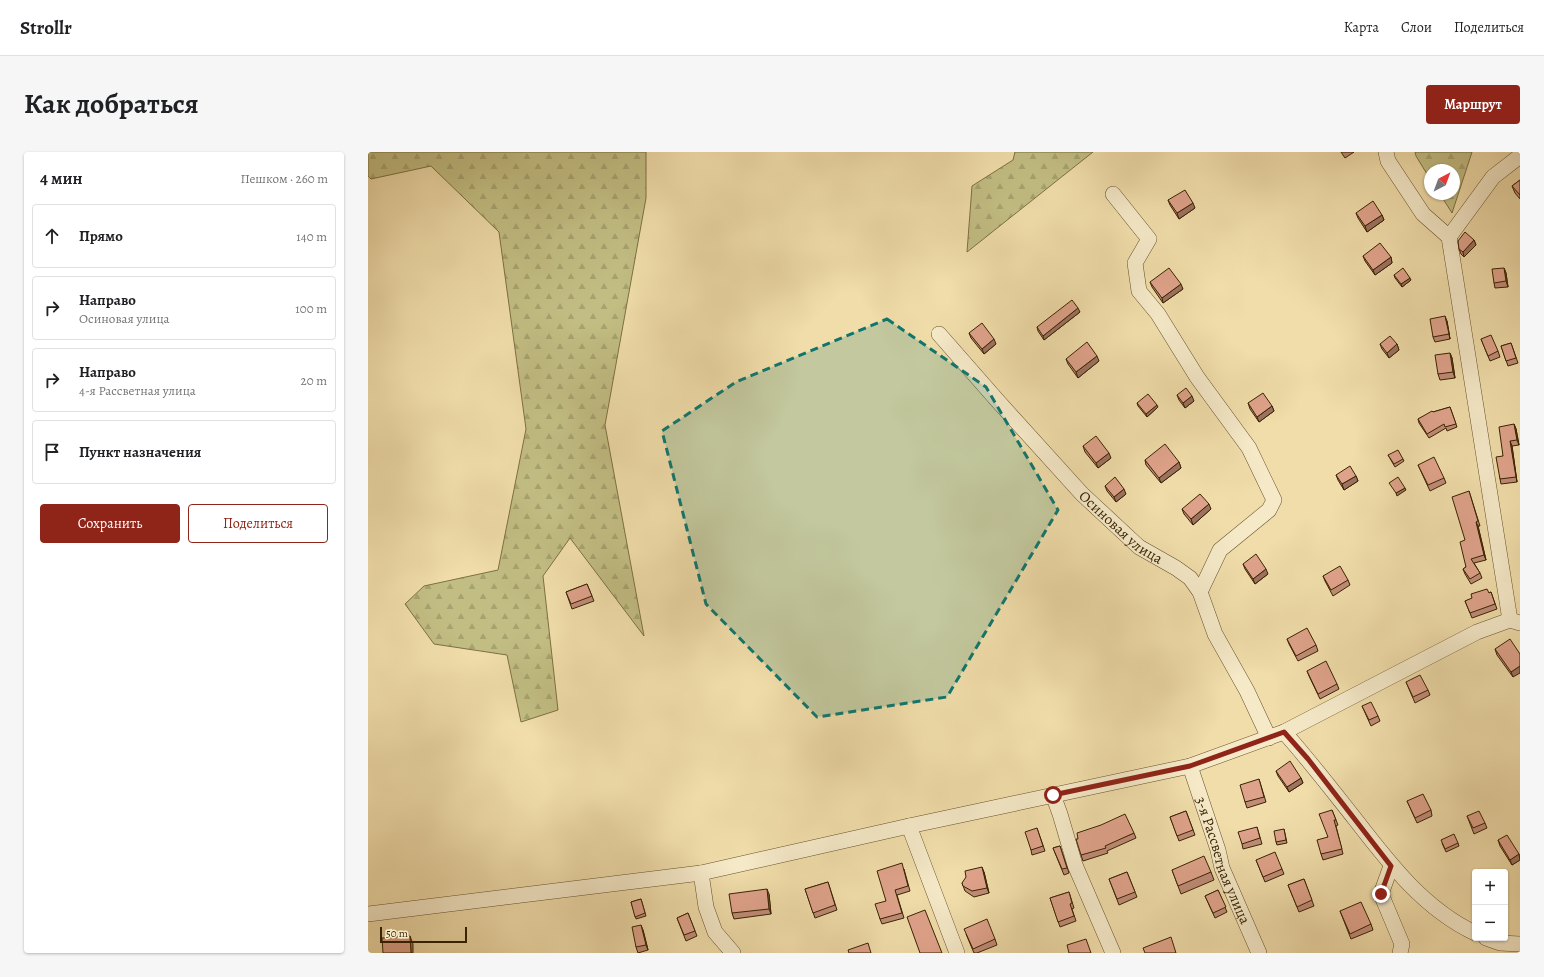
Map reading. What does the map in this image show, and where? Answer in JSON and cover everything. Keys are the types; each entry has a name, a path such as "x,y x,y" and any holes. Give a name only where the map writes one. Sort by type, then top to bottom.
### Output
{"street":[{"path":"368,914 701,873 909,826 1190,766 1284,732 1478,632 1515,621 1449,237 1423,214 1388,162 1386,152"},
{"path":"1449,237 1493,177 1520,156"},
{"path":"1113,194 1149,239 1135,264 1139,291 1158,314 1197,377 1249,448 1274,500 1269,510 1220,550 1200,592"},
{"name":"Осиновая улица","path":"939,334 1082,494 1139,547 1176,568 1190,578 1200,592 1215,634 1247,691 1269,738"},
{"path":"1284,732 1308,759 1391,866 1423,898 1459,925 1472,932"},
{"name":"3-я Рассветная улица","path":"1190,766 1218,850 1222,868 1259,953"},
{"path":"1053,795 1075,865 1113,953"},
{"path":"909,826 957,953"},
{"path":"1391,866 1381,894 1402,944 1400,953"},
{"path":"701,873 706,907 715,932 733,953"},
{"path":"1496,945 1520,944"}],"highlighted area":[{"path":"887,319 986,387 1058,510 947,697 817,717 706,604 662,431 736,382"}],"green space":[{"path":"368,152 646,152 646,198 605,425 644,636 570,538 543,576 558,710 521,722 507,655 434,644 405,604 424,586 498,570 526,429 499,232 431,166 371,179 368,176"},
{"path":"1015,152 1093,152 967,252 972,186 1013,160"},
{"path":"1415,152 1472,152 1460,189 1460,164 1424,164 1424,169"},
{"path":"1444,200 1456,200 1452,213"}],"building":[{"path":"1520,180 1520,195 1512,186"},
{"path":"1185,190 1193,203 1177,213 1168,200"},
{"path":"1373,201 1382,215 1365,226 1356,213"},
{"path":"1465,232 1474,240 1463,252 1459,249 1458,241"},
{"path":"1380,243 1391,257 1373,270 1363,256"},
{"path":"1169,268 1181,284 1162,298 1150,282"},
{"path":"1403,268 1410,278 1401,284 1394,275"},
{"path":"1504,268 1506,281 1494,283 1492,269"},
{"path":"1072,300 1078,308 1043,336 1037,327"},
{"path":"1445,316 1449,334 1433,337 1430,319"},
{"path":"982,323 994,339 982,349 969,333"},
{"path":"1491,335 1498,351 1488,356 1481,339"},
{"path":"1390,336 1397,344 1387,353 1380,344"},
{"path":"1087,342 1097,356 1076,372 1066,359"},
{"path":"1511,343 1516,358 1506,361 1501,346"},
{"path":"1450,353 1453,372 1438,374 1435,355"},
{"path":"1186,388 1192,396 1183,403 1177,395"},
{"path":"1263,393 1272,406 1257,417 1248,403"},
{"path":"1148,394 1157,405 1146,414 1137,403"},
{"path":"1450,407 1456,424 1445,427 1444,424 1427,434 1418,419 1432,411"},
{"path":"1514,424 1517,440 1510,441 1516,477 1500,479 1496,457 1503,456 1499,427"},
{"path":"1096,436 1109,453 1096,463 1083,446"},
{"path":"1165,444 1179,462 1159,478 1145,460"},
{"path":"1398,450 1403,459 1394,464 1388,455"},
{"path":"1434,457 1444,478 1428,485 1418,465"},
{"path":"1350,466 1356,476 1342,484 1336,475"},
{"path":"1115,477 1124,489 1114,497 1105,486"},
{"path":"1398,477 1405,488 1396,493 1389,483"},
{"path":"1469,491 1478,521 1476,522 1484,555 1471,559 1480,573 1470,579 1463,569 1466,567 1460,542 1465,540 1452,497"},
{"path":"1200,494 1209,504 1191,519 1182,509"},
{"path":"1256,554 1266,569 1253,579 1243,564"},
{"path":"1340,566 1348,580 1331,590 1323,576"},
{"path":"587,584 592,596 571,604 566,592"},
{"path":"1487,589 1489,593 1491,592 1495,604 1470,613 1465,601 1472,598 1471,594"},
{"path":"1307,628 1316,645 1296,656 1287,639"},
{"path":"1510,639 1520,654 1520,666 1511,672 1495,649"},
{"path":"1326,661 1337,684 1318,694 1307,671"},
{"path":"1420,675 1428,690 1413,697 1406,682"},
{"path":"1371,702 1378,716 1369,720 1362,706"},
{"path":"1290,761 1301,778 1287,787 1276,771"},
{"path":"1259,779 1264,797 1245,802 1240,785"},
{"path":"1423,794 1431,810 1415,818 1407,801"},
{"path":"1332,810 1336,820 1334,820 1342,849 1321,854 1317,840 1328,837 1319,814"},
{"path":"1186,811 1193,830 1177,836 1170,817"},
{"path":"1479,811 1485,823 1473,828 1467,816"},
{"path":"1125,814 1134,833 1105,846 1106,848 1081,855 1076,839 1078,839 1077,833 1101,825"},
{"path":"1257,827 1260,838 1242,844 1238,832"},
{"path":"1037,828 1043,846 1031,850 1025,832"},
{"path":"1284,829 1286,840 1276,842 1274,831"},
{"path":"1454,834 1458,843 1445,849 1441,840"},
{"path":"1507,835 1519,854 1510,860 1498,840"},
{"path":"1060,846 1067,868 1062,869 1053,848"},
{"path":"1275,852 1282,869 1263,877 1256,860"},
{"path":"1204,856 1211,872 1178,886 1172,870"},
{"path":"902,863 908,886 895,890 902,913 880,919 875,904 886,901 877,871"},
{"path":"982,867 987,888 972,891 963,886 962,883 966,877 965,871"},
{"path":"1127,872 1135,892 1117,899 1109,879"},
{"path":"1304,879 1312,900 1297,907 1288,885"},
{"path":"828,882 835,905 813,913 805,889"},
{"path":"767,889 769,909 732,913 729,894"},
{"path":"1218,890 1226,907 1213,913 1205,896"},
{"path":"1069,892 1072,903 1070,904 1074,916 1058,922 1050,898"},
{"path":"641,899 645,913 635,917 631,902"},
{"path":"1361,902 1371,924 1350,934 1340,911"},
{"path":"925,910 942,953 920,953 907,917"},
{"path":"688,913 695,931 684,935 677,918"},
{"path":"987,919 995,939 973,949 964,929"},
{"path":"641,925 646,945 636,947 632,927"},
{"path":"410,936 411,953 383,953 382,938"},
{"path":"1171,937 1176,953 1145,953 1143,948"},
{"path":"1086,939 1091,953 1069,953 1067,945"},
{"path":"868,943 871,953 849,953 848,950"}],"route":[{"path":"1053,795 1190,766 1284,732 1308,759 1391,866 1381,894"}]}
